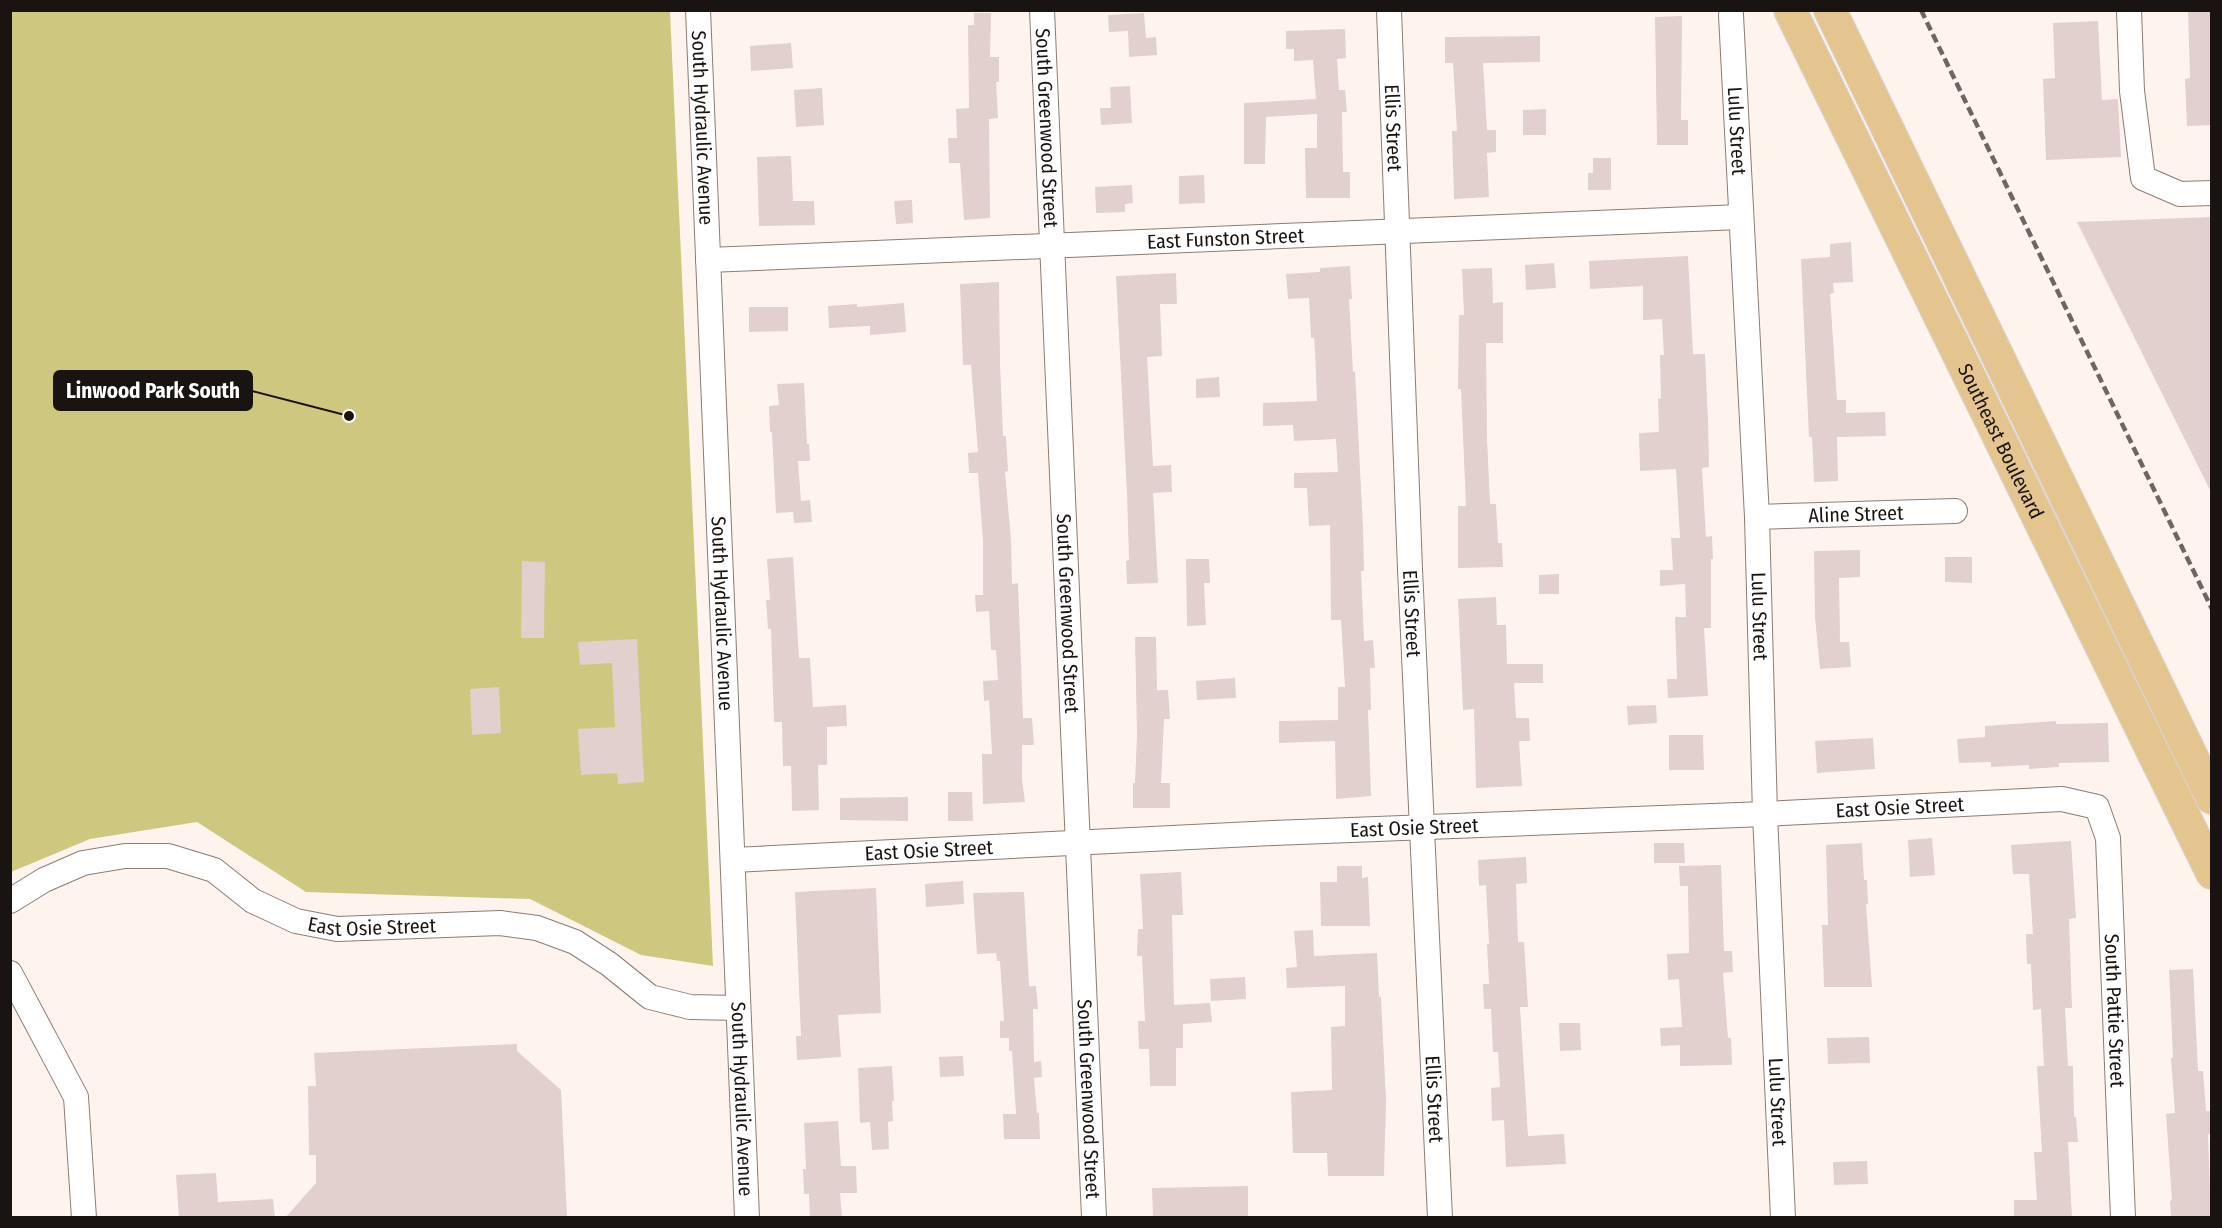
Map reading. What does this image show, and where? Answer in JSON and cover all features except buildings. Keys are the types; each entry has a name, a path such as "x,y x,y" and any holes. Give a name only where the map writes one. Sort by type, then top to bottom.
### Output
{"main road":[{"name":"Southeast Boulevard","path":"1790,10 2211,873"},
{"name":"Southeast Boulevard","path":"1830,10 2211,798"}],"street":[{"name":"South Hydraulic Avenue","path":"698,10 747,1218"},
{"name":"South Greenwood Street","path":"1042,10 1094,1218"},
{"name":"Ellis Street","path":"1389,10 1440,1218"},
{"path":"2129,10 2132,91 2143,178 2180,194 2211,193"},
{"name":"Lulu Street","path":"1731,15 1757,517 1765,814 1783,1218"},
{"name":"East Funston Street","path":"708,260 1740,217"},
{"name":"Aline Street","path":"1757,517 1955,511"},
{"name":"East Osie Street","path":"733,860 2062,799 2097,807"},
{"name":"South Pattie Street","path":"2097,807 2108,838 2123,1218"},
{"name":"East Osie Street","path":"10,901 44,880 83,863 125,856 168,856 214,870 253,901 296,921 337,929 500,923 537,928 575,942 609,964 650,997 690,1007 738,1008"},
{"path":"10,974 76,1097 84,1218"}],"shaded area":[{"path":"10,11 670,11 713,966 641,955 530,899 306,892 197,822 90,839 11,872"}],"railway":[{"path":"1921,10 2212,609"}],"place":[{"name":"Linwood Park South","path":"349,416"}]}
